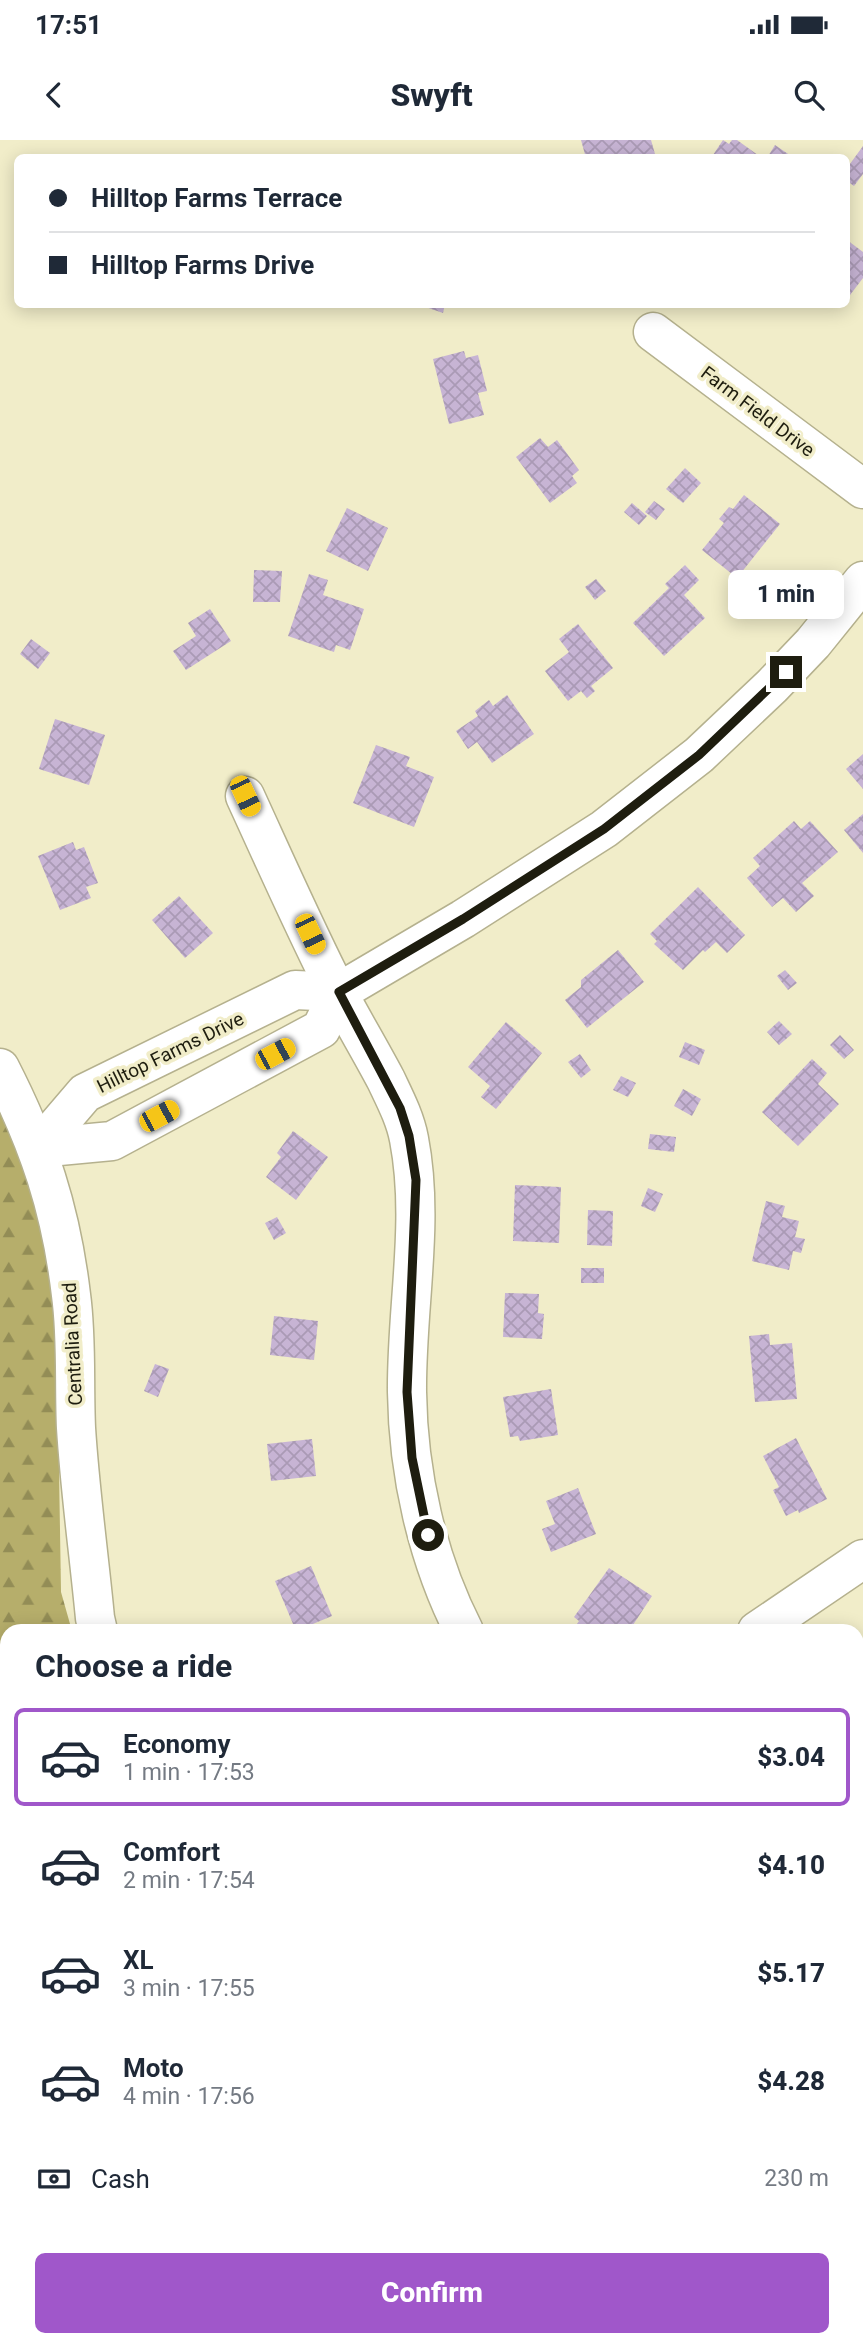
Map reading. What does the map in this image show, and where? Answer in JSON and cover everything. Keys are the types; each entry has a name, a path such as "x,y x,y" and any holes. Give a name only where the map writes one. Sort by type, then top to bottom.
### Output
{"street":[{"name":"Farm Field Drive","path":"653,332 863,489"},
{"path":"38,1148 112,1141 321,1029 339,992 463,919 604,829 699,755 813,643 863,581"},
{"path":"245,796 339,992 400,1108 409,1136 416,1180 407,1392 412,1458 428,1535 450,1604 460,1624"},
{"name":"Hilltop Farms Drive","path":"38,1148 85,1094 295,990 339,992"},
{"name":"Centralia Road","path":"0,1068 38,1148 59,1217 72,1297 76,1428 96,1624"},
{"path":"767,1624 863,1559"}],"green space":[{"path":"0,1098 49,1237 57,1344 61,1592 70,1624 0,1624"}],"building":[{"path":"581,140 651,140 655,154 585,154"},
{"path":"723,140 729,144 732,140 737,140 756,154 714,154"},
{"path":"775,145 788,154 769,154"},
{"path":"863,146 863,174 854,186 850,183 850,164"},
{"path":"850,242 863,252 863,278 850,295"},
{"path":"429,308 444,308 443,313"},
{"path":"464,351 466,358 478,355 487,391 478,393 484,415 449,424 433,359"},
{"path":"540,438 548,447 557,440 579,470 572,476 577,483 550,503 516,457"},
{"path":"685,468 701,483 683,503 666,489"},
{"path":"744,495 780,524 737,578 702,550 724,523 719,519 729,507 733,509"},
{"path":"654,501 665,509 656,520 645,512"},
{"path":"632,503 647,516 639,525 624,512"},
{"path":"347,508 388,528 368,571 326,551"},
{"path":"685,565 699,580 684,595 705,618 664,656 633,623 669,588 665,584"},
{"path":"254,570 282,571 280,602 253,602"},
{"path":"309,574 328,580 323,595 364,609 350,650 336,645 334,652 288,636"},
{"path":"596,579 606,591 595,600 585,587"},
{"path":"210,609 231,641 186,670 173,651 196,636 188,623"},
{"path":"578,624 613,668 591,686 595,691 587,698 581,691 568,701 545,671 569,652 559,639"},
{"path":"31,639 50,653 38,669 20,654"},
{"path":"507,695 534,734 492,763 477,742 468,749 456,731 478,716 475,711 489,700 493,706"},
{"path":"55,719 105,735 89,785 39,769"},
{"path":"376,745 410,757 406,766 434,777 414,827 353,803"},
{"path":"863,754 863,789 846,769"},
{"path":"863,814 863,853 844,830"},
{"path":"794,821 801,829 810,821 838,852 802,883 814,896 796,912 783,898 772,907 747,878 760,866 753,858"},
{"path":"73,842 76,850 84,847 98,883 86,887 91,898 60,910 38,856"},
{"path":"698,887 745,935 727,953 716,942 705,952 703,950 683,970 654,944 657,941 650,934"},
{"path":"179,896 213,933 185,958 152,920"},
{"path":"618,950 644,982 587,1028 565,1000 581,987 581,980"},
{"path":"785,970 797,983 788,990 777,976"},
{"path":"779,1021 792,1034 779,1045 767,1032"},
{"path":"506,1022 542,1053 496,1109 481,1097 490,1086 468,1067"},
{"path":"840,1035 854,1050 844,1059 830,1045"},
{"path":"685,1042 705,1050 699,1065 679,1057"},
{"path":"580,1054 591,1070 581,1078 568,1062"},
{"path":"812,1059 827,1073 818,1084 839,1104 798,1146 762,1112"},
{"path":"621,1076 636,1083 628,1097 613,1090"},
{"path":"683,1089 701,1099 692,1116 674,1106"},
{"path":"293,1131 328,1157 296,1200 266,1177 281,1157 277,1153"},
{"path":"650,1134 676,1137 674,1152 648,1149"},
{"path":"515,1185 561,1187 559,1243 513,1241"},
{"path":"648,1188 663,1194 655,1212 641,1206"},
{"path":"766,1201 785,1206 782,1217 799,1221 795,1237 805,1239 801,1253 793,1251 789,1270 752,1261"},
{"path":"588,1210 613,1211 612,1246 587,1245"},
{"path":"277,1217 286,1233 274,1240 265,1223"},
{"path":"581,1268 604,1268 604,1283 581,1283"},
{"path":"505,1293 539,1294 538,1313 544,1314 542,1339 503,1337"},
{"path":"274,1316 318,1321 314,1360 270,1355"},
{"path":"769,1334 770,1345 792,1343 797,1399 755,1402 749,1336"},
{"path":"155,1364 169,1369 158,1397 144,1391"},
{"path":"551,1389 558,1435 520,1441 518,1436 510,1437 503,1397"},
{"path":"796,1438 827,1499 799,1513 798,1510 786,1516 773,1490 779,1487 763,1456"},
{"path":"312,1439 316,1476 271,1481 267,1444"},
{"path":"578,1488 596,1534 551,1552 542,1529 555,1524 546,1501"},
{"path":"311,1566 332,1616 313,1624 293,1624 275,1581"},
{"path":"609,1568 652,1596 634,1624 577,1624 579,1621 574,1617"}],"route":[{"path":"428,1535 412,1458 407,1392 416,1180 409,1136 400,1108 339,992 463,919 604,829 699,755 786,672"}]}
